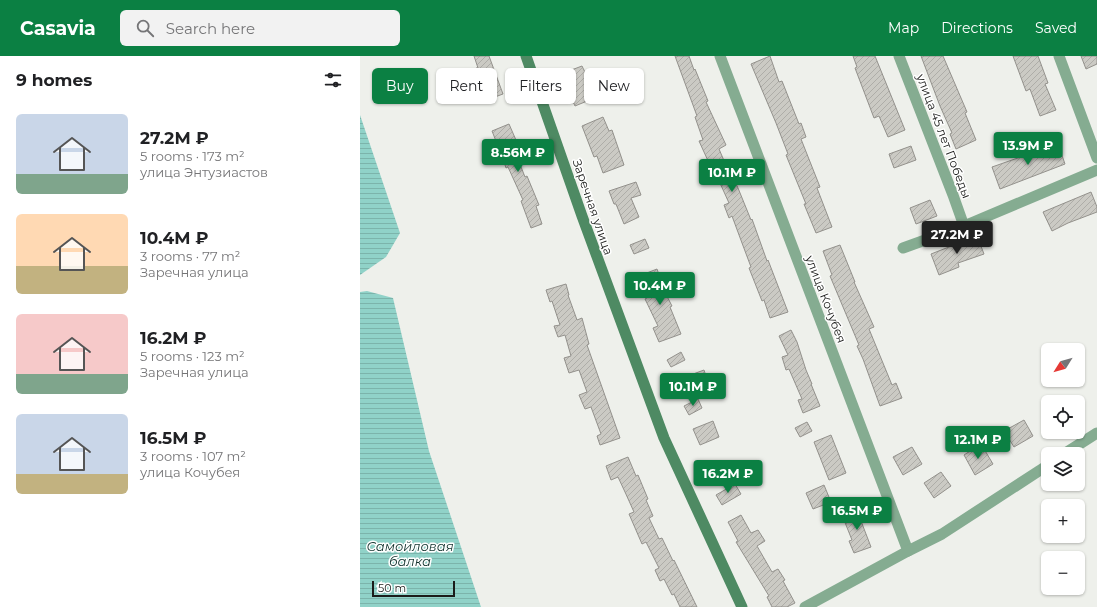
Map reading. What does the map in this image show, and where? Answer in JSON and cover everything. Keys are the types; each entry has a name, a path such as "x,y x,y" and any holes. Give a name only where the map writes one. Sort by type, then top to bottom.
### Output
{"main road":[{"name":"Заречная улица","path":"526,56 582,216 664,438 742,607"}],"street":[{"name":"улица Кочубея","path":"720,56 908,551"},
{"name":"улица 45 лет Победы","path":"899,56 964,226"},
{"path":"1059,56 1097,158"},
{"path":"903,248 964,226 1097,170"},
{"path":"1075,447 1097,433"},
{"path":"805,607 942,534 1041,470"}],"water":[{"path":"360,115 400,233 386,257 360,275"},
{"name":"Самойловая балка","path":"367,291 393,298 429,451 481,607 360,607 360,292"}],"building":[{"path":"474,56 489,56 493,68 478,68"},
{"path":"675,56 689,56 694,70 695,69 708,101 706,102 726,145 719,149 731,177 732,176 738,188 751,220 752,219 788,312 770,318 764,300 762,301 749,268 751,267 732,216 729,218 724,205 729,203 715,172 712,174 708,164 709,163 699,141 703,140 695,117 697,116"},
{"path":"770,56 779,82 782,81 799,124 801,123 806,137 801,139 820,187 817,188 832,227 816,233 786,155 788,154 751,64"},
{"path":"853,56 875,56 905,130 888,137 879,116 874,118 855,68 857,67"},
{"path":"921,56 943,56 967,112 965,113 976,140 956,149 950,134 952,133"},
{"path":"1013,56 1038,56 1048,83 1045,84 1056,110 1040,116 1030,89 1026,91"},
{"path":"1081,56 1097,56 1097,64 1086,69"},
{"path":"582,66 584,70 584,102 575,106 574,104 576,104 576,68"},
{"path":"497,78 503,94 497,96"},
{"path":"603,117 609,131 612,130 624,165 603,173 597,156 594,157 582,126"},
{"path":"509,124 519,147 514,149 525,177 527,176 539,205 536,206 542,224 531,228 521,201 523,200 508,167 506,168 492,131"},
{"path":"1058,144 1065,164 1000,189 992,167"},
{"path":"911,146 916,160 894,168 889,154"},
{"path":"636,182 641,195 631,198 639,217 624,224 609,191"},
{"path":"1091,192 1097,207 1097,212 1052,231 1043,212"},
{"path":"930,200 937,216 916,224 910,208"},
{"path":"977,236 984,254 958,263 959,267 939,275 931,254"},
{"path":"645,239 649,248 634,254 630,245"},
{"path":"840,245 854,282 874,327 869,329 892,385 896,383 902,398 880,406 857,346 859,345 830,276 832,275 823,251"},
{"path":"657,269 661,280 659,281 672,306 670,307 681,334 659,342 653,328 658,326 645,299 647,298 639,276"},
{"path":"566,284 568,295 577,320 582,318 589,344 587,345 620,438 600,445 597,436 601,434 591,407 585,409 579,395 587,392 579,370 569,373 564,358 571,356 565,335 558,337 554,326 560,325 552,301 550,302 546,290"},
{"path":"791,330 797,342 820,406 803,413 798,400 802,399 789,369 786,370 782,357 788,355 779,336"},
{"path":"681,352 685,360 671,367 667,360"},
{"path":"704,370 708,382 690,389 685,377"},
{"path":"698,399 702,408 689,415 684,406"},
{"path":"1024,420 1033,436 1014,447 1004,431"},
{"path":"713,421 719,437 700,445 693,429"},
{"path":"807,422 812,431 800,437 795,428"},
{"path":"831,435 846,473 829,480 814,442"},
{"path":"981,444 993,464 975,475 964,455"},
{"path":"912,447 922,464 903,475 893,457"},
{"path":"628,457 636,476 638,475 648,499 646,500 653,516 649,518 659,539 662,538 673,561 674,560 697,607 680,607 674,594 672,595 664,579 660,581 655,570 659,568 646,542 642,544 629,514 634,512 618,477 611,480 606,466"},
{"path":"941,472 951,486 934,498 924,483"},
{"path":"735,484 741,494 722,505 716,495"},
{"path":"824,485 831,502 813,509 806,493"},
{"path":"859,509 863,520 861,521 871,547 854,553 849,541 852,540 842,515"},
{"path":"741,515 751,533 758,530 765,541 757,546 772,572 778,569 785,580 783,581 795,603 787,607 772,607 767,597 769,596 736,542 738,541 728,522"}]}
